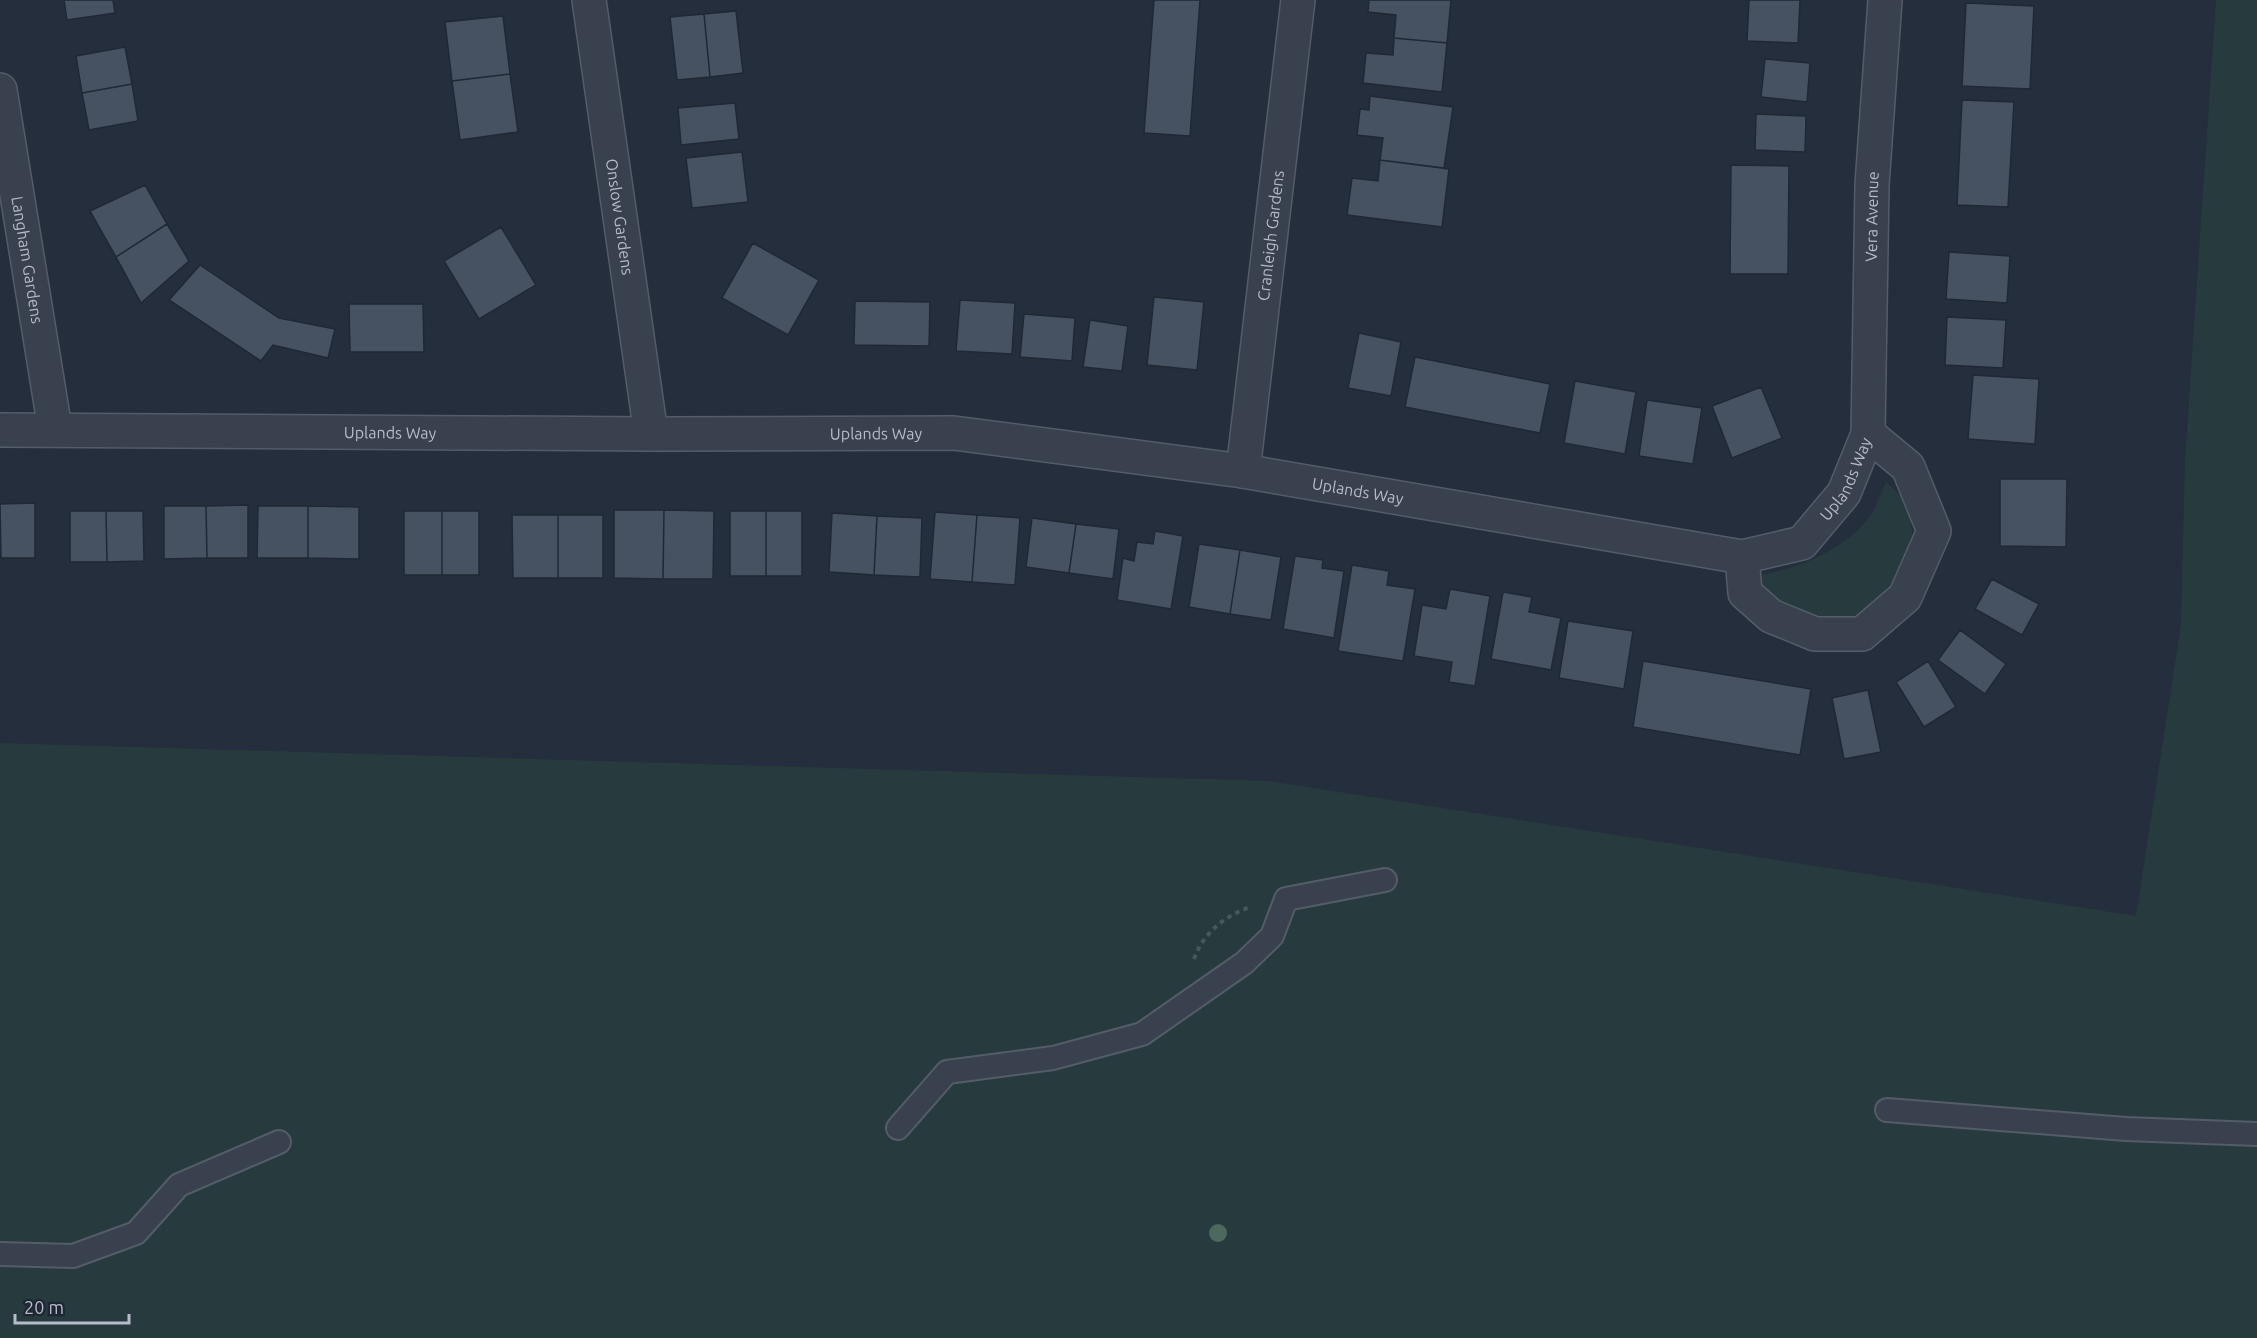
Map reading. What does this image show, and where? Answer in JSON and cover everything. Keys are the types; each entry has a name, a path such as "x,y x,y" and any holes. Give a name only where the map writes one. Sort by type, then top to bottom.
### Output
{"street":[{"name":"Onslow Gardens","path":"589,0 651,434"},
{"name":"Cranleigh Gardens","path":"1243,471 1298,0"},
{"name":"Vera Avenue","path":"1868,434 1872,185 1885,0"},
{"name":"Langham Gardens","path":"0,90 55,429"},
{"name":"Uplands Way","path":"0,430 651,434 954,433 1243,471 1742,557 1802,543 1844,493 1868,434 1908,467 1934,531 1905,597 1862,633 1815,634 1771,616 1745,593 1742,557"}],"lane":[{"path":"898,1128 947,1072 1053,1058 1142,1034 1244,963 1272,936 1286,899 1385,880"},
{"path":"1887,1110 2127,1129 2257,1134"},
{"path":"0,1254 73,1256 136,1233 179,1185 279,1142"}],"path":[{"path":"1194,997 1190,968 1199,946 1212,929 1247,908 1286,899"}],"green space":[{"path":"2216,0 2257,0 2257,1338 0,1338 0,743 1269,781 2136,916 2181,625 2185,460"},
{"path":"1886,482 1904,498 1910,517 1913,541 1898,582 1860,617 1835,622 1772,607 1754,575 1802,564 1834,548 1861,527 1871,515"}],"building":[{"path":"64,0 113,0 115,13 67,20"},
{"path":"1154,0 1200,0 1190,136 1144,133"},
{"path":"1369,0 1451,0 1447,43 1394,38 1396,15 1368,12"},
{"path":"1749,0 1800,0 1798,43 1747,41"},
{"path":"1966,3 2034,6 2030,89 1962,86"},
{"path":"736,11 743,73 710,77 704,14"},
{"path":"704,14 710,77 677,80 670,17"},
{"path":"503,16 510,74 452,81 445,22"},
{"path":"1394,38 1447,43 1442,92 1363,83 1366,53 1393,55"},
{"path":"125,47 132,84 82,93 76,56"},
{"path":"1765,59 1810,63 1807,102 1761,97"},
{"path":"510,74 518,132 460,140 452,81"},
{"path":"132,84 138,121 89,130 82,93"},
{"path":"1370,96 1453,107 1444,168 1380,160 1383,138 1357,135 1360,109 1369,110"},
{"path":"1962,100 2014,102 2008,207 1957,205"},
{"path":"735,103 739,139 681,145 678,108"},
{"path":"1756,114 1806,116 1805,152 1755,150"},
{"path":"742,152 748,202 692,208 686,158"},
{"path":"1380,160 1449,169 1442,227 1347,215 1352,178 1378,181"},
{"path":"1731,165 1789,166 1788,274 1730,274"},
{"path":"145,185 167,224 116,257 90,211"},
{"path":"167,224 189,261 141,303 116,257"},
{"path":"501,227 536,285 479,319 444,261"},
{"path":"753,243 819,280 788,335 722,298"},
{"path":"1949,252 2010,256 2007,303 1946,299"},
{"path":"200,265 279,318 335,329 328,358 273,345 261,361 169,300"},
{"path":"1154,297 1204,302 1197,370 1147,365"},
{"path":"960,300 1015,303 1012,354 956,351"},
{"path":"855,301 930,302 929,346 854,345"},
{"path":"349,304 423,304 424,352 350,352"},
{"path":"1024,314 1075,318 1072,361 1020,357"},
{"path":"1947,317 2006,320 2003,368 1945,365"},
{"path":"1090,320 1128,326 1122,371 1083,367"},
{"path":"1359,333 1401,342 1391,396 1348,388"},
{"path":"1415,357 1550,384 1540,433 1405,407"},
{"path":"1973,375 2039,379 2035,444 1968,439"},
{"path":"1575,381 1636,392 1625,454 1564,443"},
{"path":"1761,387 1782,438 1732,458 1712,406"},
{"path":"1647,400 1702,408 1693,464 1639,456"},
{"path":"2000,479 2067,479 2066,547 2000,546"},
{"path":"35,503 35,558 1,558 0,504"},
{"path":"248,505 248,558 207,558 206,506"},
{"path":"164,506 206,506 207,558 164,559"},
{"path":"258,506 308,506 308,558 257,558"},
{"path":"308,506 359,507 359,559 308,558"},
{"path":"614,510 664,510 663,579 614,578"},
{"path":"664,510 714,511 713,579 663,579"},
{"path":"70,511 106,511 107,562 70,562"},
{"path":"106,511 143,511 144,561 107,562"},
{"path":"404,511 442,511 442,575 404,575"},
{"path":"442,511 479,511 479,575 442,575"},
{"path":"730,511 766,511 766,576 730,576"},
{"path":"766,511 802,511 802,576 766,576"},
{"path":"935,512 977,515 972,582 930,579"},
{"path":"832,513 877,516 874,575 829,572"},
{"path":"512,515 558,515 558,578 513,578"},
{"path":"558,515 603,515 603,578 558,578"},
{"path":"977,515 1020,518 1015,585 972,582"},
{"path":"877,516 922,518 920,577 874,575"},
{"path":"1032,518 1076,524 1069,573 1026,567"},
{"path":"1076,524 1119,529 1113,579 1069,573"},
{"path":"1155,531 1183,536 1171,609 1117,600 1123,558 1134,561 1137,542 1153,544"},
{"path":"1199,544 1240,550 1230,614 1189,607"},
{"path":"1240,550 1281,557 1271,620 1230,614"},
{"path":"1295,556 1323,560 1322,568 1344,571 1334,638 1283,629"},
{"path":"1352,565 1389,571 1387,585 1415,589 1403,661 1338,651"},
{"path":"1992,579 2039,604 2022,635 1975,609"},
{"path":"1450,589 1490,596 1475,686 1449,682 1452,662 1414,656 1422,605 1446,609"},
{"path":"1503,592 1532,597 1529,612 1561,618 1551,670 1491,659"},
{"path":"1568,621 1633,631 1624,689 1559,678"},
{"path":"1960,630 2006,664 1985,694 1938,660"},
{"path":"1643,661 1811,689 1800,755 1633,727"},
{"path":"1928,661 1956,707 1924,727 1896,682"},
{"path":"1868,690 1881,752 1844,759 1832,698"}]}
